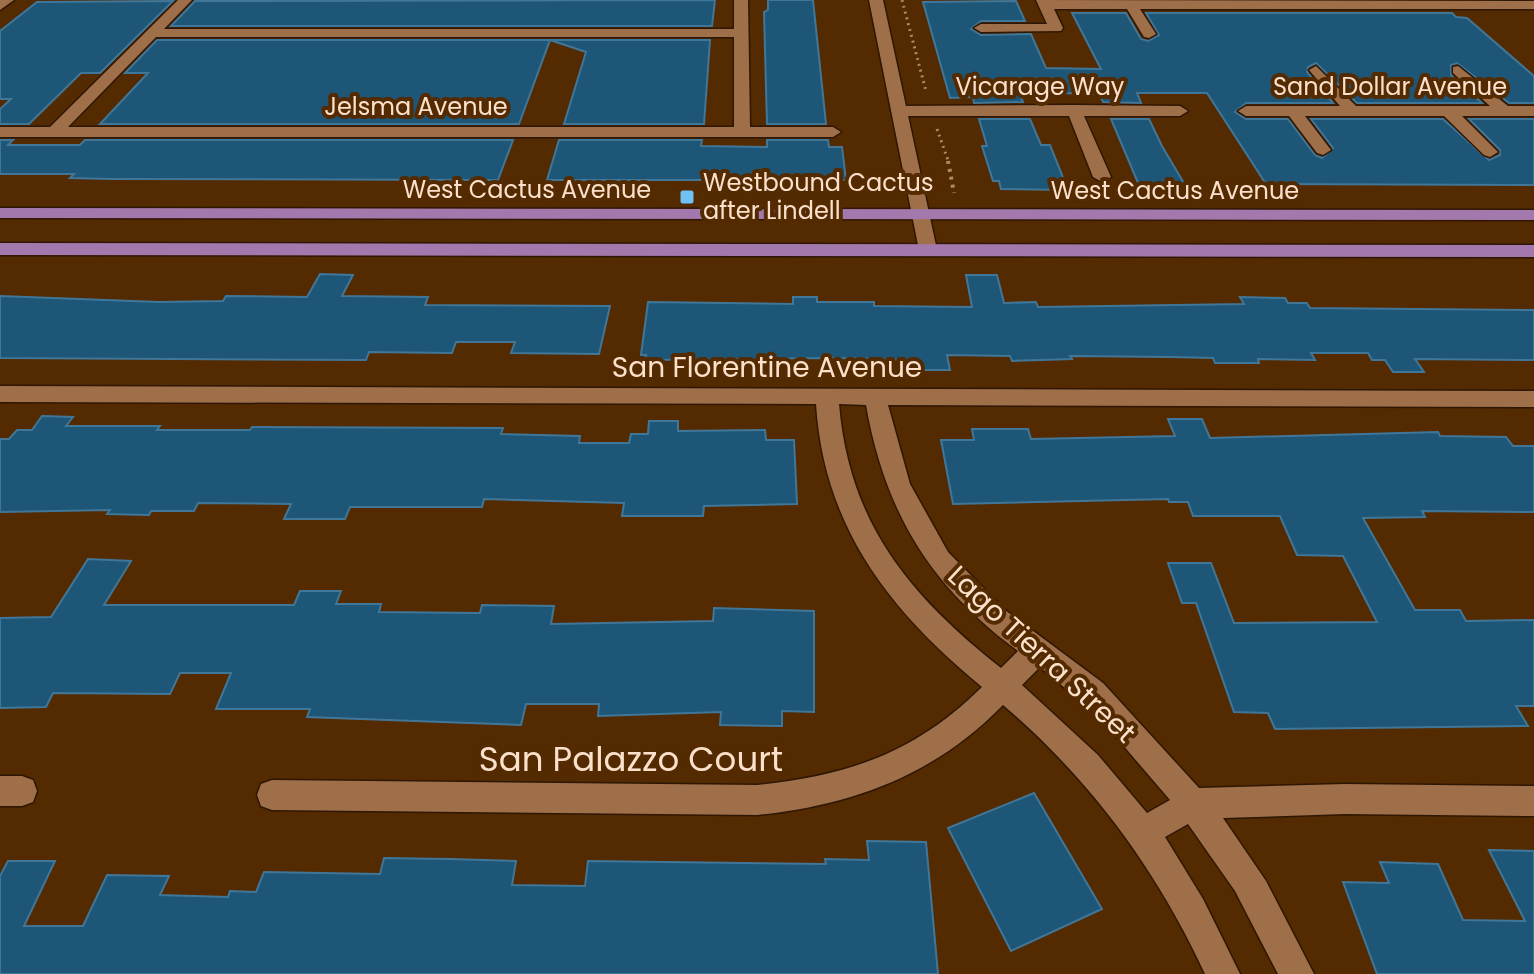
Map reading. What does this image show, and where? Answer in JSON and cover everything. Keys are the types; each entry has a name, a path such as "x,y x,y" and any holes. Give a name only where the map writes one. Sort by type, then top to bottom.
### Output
{"main road":[{"name":"West Cactus Avenue","path":"0,213 1534,215"},
{"path":"0,249 1534,251"}],"street":[{"path":"0,6 7,0"},
{"path":"54,132 185,0"},
{"path":"741,0 742,132"},
{"path":"876,0 928,250"},
{"path":"981,28 1056,28 1044,2 1131,5 1179,2 1264,5 1304,2 1533,3"},
{"path":"1131,5 1149,34"},
{"path":"1264,5 1274,17"},
{"path":"153,33 742,33"},
{"path":"1316,70 1352,111"},
{"path":"1458,70 1504,111"},
{"path":"1074,110 1102,177"},
{"name":"Vicarage Way","path":"899,111 1180,111"},
{"name":"Sand Dollar Avenue","path":"1246,111 1534,111"},
{"path":"1293,111 1323,150"},
{"path":"1448,111 1490,152"},
{"name":"Jelsma Avenue","path":"0,132 833,132"},
{"name":"San Florentine Avenue","path":"0,394 1534,399"},
{"name":"Lago Tierra Street","path":"827,397 837,472 853,516 881,563 945,639 1003,685 1063,740 1141,833 1205,934 1223,974"},
{"name":"Lago Tierra Street","path":"876,397 885,451 905,506 937,557 979,604 1106,705 1193,804 1240,870 1297,974"},
{"name":"San Palazzo Court","path":"272,795 758,800 803,796 859,783 905,764 950,735 1038,650"},
{"path":"1141,833 1193,804 1345,799 1534,801"}],"path":[{"path":"902,0 918,62 924,68 928,81 925,89 930,95"}],"building":[{"path":"715,0 712,26 171,26 195,1"},
{"path":"768,0 813,0 826,124 767,124 764,12 768,10"},
{"path":"173,1 100,73 81,73 29,124 0,124 0,109 11,99 0,99 0,31 37,2"},
{"path":"1016,1 1025,21 981,21 971,29 981,35 1031,34 1046,68 1101,69 1072,13 1126,13 1141,39 1148,41 1159,35 1146,13 1452,13 1456,17 1467,18 1534,76 1534,103 1509,103 1457,63 1451,65 1451,75 1482,103 1357,103 1316,63 1308,67 1307,72 1333,103 1246,103 1235,112 1246,119 1288,119 1315,155 1322,158 1333,148 1311,119 1443,119 1489,160 1500,155 1500,150 1469,119 1534,119 1534,185 1266,184 1207,93 1137,93 1141,103 1103,102 1100,95 1083,93 1024,94 1020,95 1023,102 974,103 973,97 950,98 923,2"},
{"path":"157,40 550,40 519,124 100,124 148,73 125,73"},
{"path":"550,40 710,40 704,124 564,124 586,52"},
{"path":"979,119 1030,119 1041,145 1050,145 1068,190 1001,189 999,181 993,181 982,146 987,146"},
{"path":"1111,119 1149,119 1188,190 1141,190"},
{"path":"0,140 13,140 8,145 80,145 85,140 513,140 498,180 111,179 70,178 74,174 0,174"},
{"path":"559,140 702,140 701,146 767,147 767,140 828,140 829,147 842,147 846,180 547,180"},
{"path":"320,274 353,275 342,296 428,297 425,305 610,306 599,354 511,353 515,342 456,342 452,353 369,352 366,360 0,358 0,296 159,302 223,301 226,296 307,297"},
{"path":"966,275 997,275 1004,303 1036,302 1038,307 1244,304 1240,297 1285,298 1288,303 1307,303 1310,308 1534,310 1534,360 1415,359 1424,372 1393,372 1385,360 1372,360 1368,353 1311,353 1315,360 1258,359 1259,363 1215,363 1213,358 1070,356 1072,359 1012,361 1010,356 947,355 950,370 917,370 916,360 645,360 646,355 641,355 648,302 793,304 793,297 817,297 817,302 874,302 874,306 972,307"},
{"path":"42,416 73,417 66,426 160,426 157,430 250,430 252,427 503,428 501,434 580,436 579,443 629,443 631,434 648,434 649,421 678,421 678,431 765,430 766,440 794,440 797,504 704,506 703,516 622,516 624,503 484,499 482,507 350,507 345,519 284,519 291,504 198,503 194,511 151,511 149,515 107,514 110,510 0,512 0,439 9,439 17,430 32,430"},
{"path":"1168,419 1202,419 1210,438 1438,432 1440,436 1506,437 1513,446 1534,446 1534,512 1422,511 1425,517 1363,518 1415,610 1460,610 1466,621 1534,620 1534,706 1516,706 1528,726 1275,729 1268,713 1234,712 1196,603 1182,603 1168,563 1211,563 1234,623 1377,622 1343,556 1297,555 1280,516 1193,516 1188,502 1169,502 1168,499 953,504 941,440 974,440 972,429 1028,429 1031,439 1175,436"},
{"path":"88,559 131,561 104,605 294,605 300,591 341,591 336,604 381,604 379,612 480,613 482,605 554,606 551,624 713,621 714,608 814,611 814,712 782,711 782,726 720,725 721,712 598,716 599,704 526,704 521,725 307,717 310,709 216,709 231,673 180,673 170,694 53,693 46,707 0,708 0,618 51,617"},
{"path":"1034,793 1102,909 1011,951 948,828"},
{"path":"867,841 926,842 938,974 0,974 0,876 8,861 55,861 24,926 83,926 107,875 169,876 160,895 228,897 230,891 256,892 264,872 380,874 384,858 450,859 516,861 512,885 585,886 588,861 826,864 825,859 869,860"},
{"path":"1489,850 1534,851 1534,974 1377,974 1343,882 1389,883 1380,862 1438,864 1463,920 1525,921"}],"place":[{"name":"Westbound Cactus after Lindell","path":"687,197"}]}
